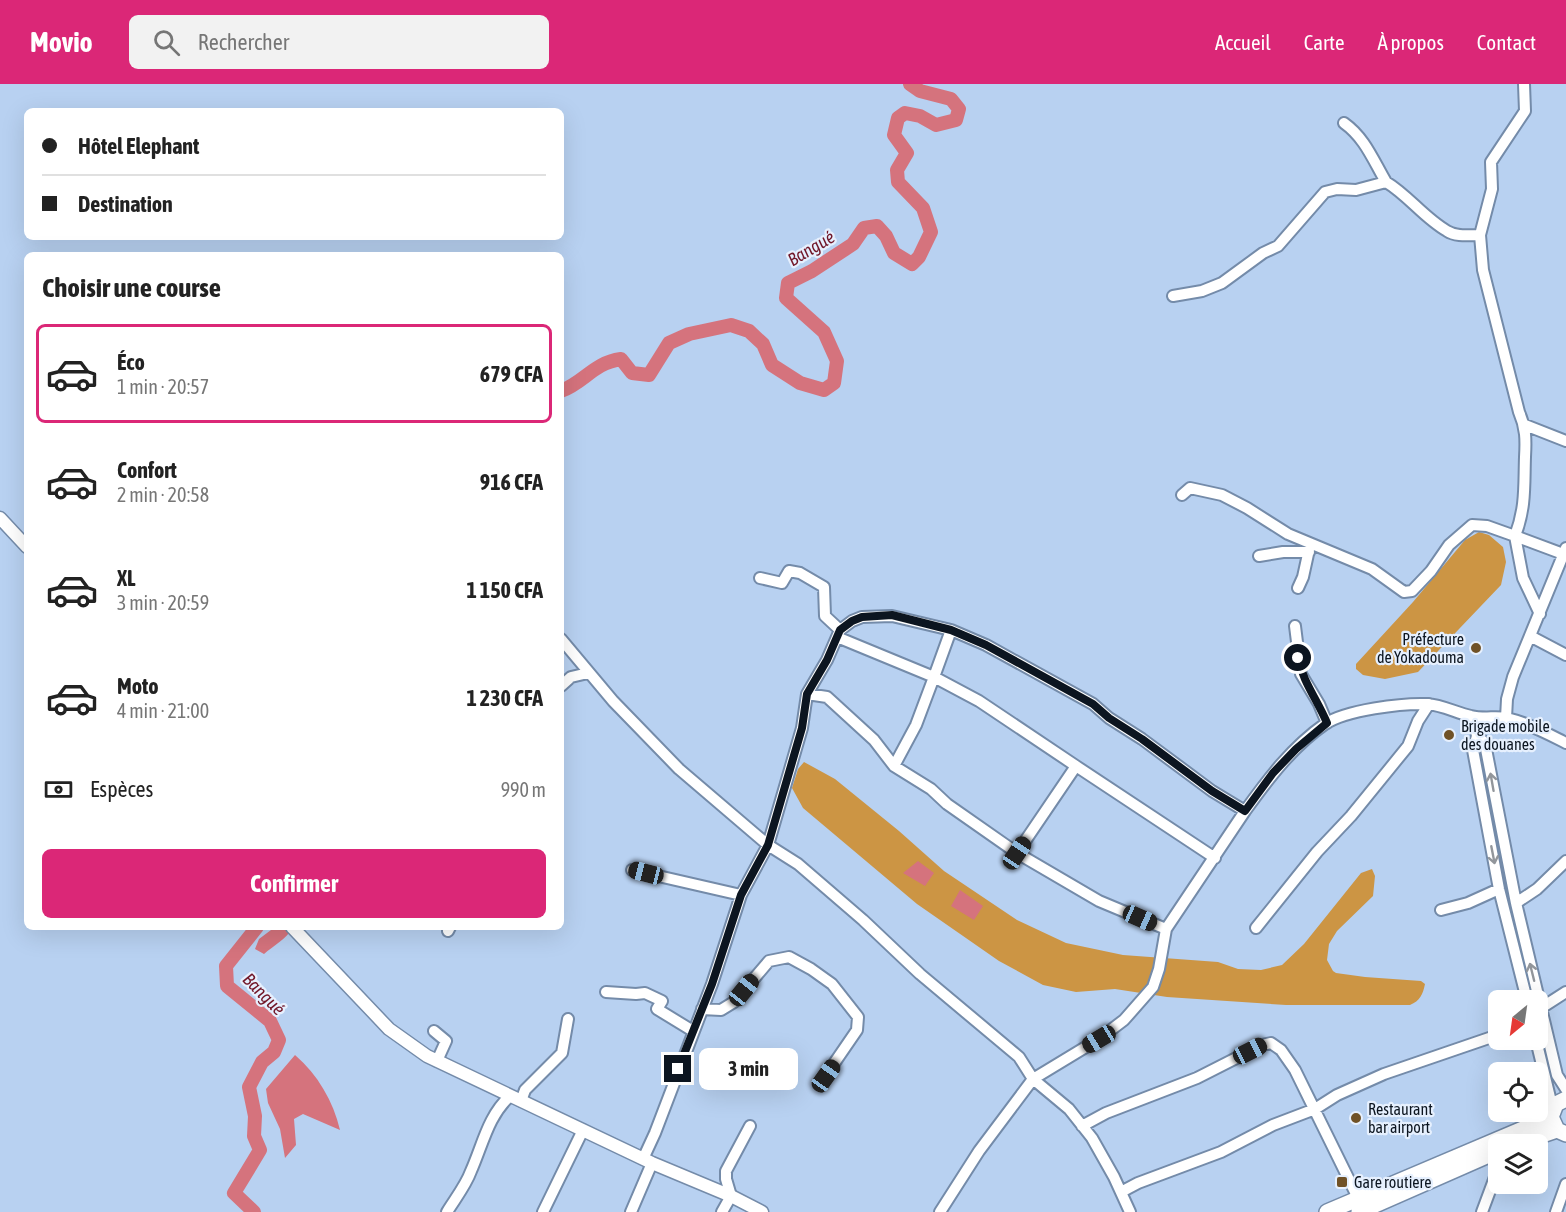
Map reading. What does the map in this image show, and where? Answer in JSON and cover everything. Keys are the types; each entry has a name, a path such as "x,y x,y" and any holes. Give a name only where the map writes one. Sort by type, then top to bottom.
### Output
{"highway":[{"path":"1557,1123 1556,1104 1566,1099"},
{"path":"1536,1134 1557,1123"},
{"path":"1358,1205 1557,1123"},
{"path":"1327,1212 1358,1205 1488,1155"}],"main road":[{"path":"0,518 24,544"},
{"path":"295,930 389,1029 416,1049 648,1161 731,1196 762,1212"}],"street":[{"path":"1524,84 1525,111 1491,162 1492,189 1480,235 1483,270 1519,412 1525,425 1527,440 1524,504 1515,536 1523,578 1540,614"},
{"path":"1344,123 1354,130 1365,143 1386,182 1399,189 1448,232 1480,235"},
{"path":"1173,296 1202,291 1222,282 1263,253 1278,246 1325,192 1337,189 1356,190 1386,182"},
{"path":"1525,425 1566,441"},
{"path":"1182,495 1190,488 1222,495 1247,508 1309,548 1372,569 1404,592 1412,591 1431,571 1449,545 1472,525 1487,526 1565,552 1510,688 1506,718"},
{"path":"1260,556 1309,548"},
{"path":"1298,588 1303,577 1309,548"},
{"path":"760,578 782,583 789,572 800,573 824,587 825,616 838,634 934,677 979,701 1215,858"},
{"path":"631,1212 655,1133 702,1009 741,895 768,845 802,728 807,694 827,660 838,634 862,617 892,615 951,630 986,645 1076,693 1212,791 1245,811"},
{"path":"1295,626 1301,674 1319,704 1327,723"},
{"path":"894,766 916,725 951,630"},
{"path":"1530,636 1566,655"},
{"path":"564,643 588,672 679,770 768,845 798,864 863,920 920,974 1019,1057 1033,1079 1069,1109 1082,1126 1104,1158 1130,1212"},
{"path":"564,682 567,679 588,672"},
{"path":"807,694 827,697 874,740 894,766 931,789 947,804 1017,853 1099,901 1166,929"},
{"path":"1256,928 1317,852 1408,746 1418,721 1429,704"},
{"path":"940,1212 986,1142 1033,1079 1099,1039 1124,1020 1153,987 1159,969 1166,929 1273,773 1296,749 1327,723 1393,705 1429,704 1473,717 1506,718 1521,722 1566,743"},
{"path":"1473,717 1477,736 1473,750 1499,889 1524,990"},
{"path":"1477,736 1486,748 1535,990"},
{"path":"1017,853 1076,766"},
{"path":"1516,903 1537,889 1566,861"},
{"path":"632,870 741,895"},
{"path":"1441,910 1468,903 1499,889"},
{"path":"702,1009 721,1010 734,1002 769,961 789,957 811,969 832,984 858,1017 857,1030 822,1081"},
{"path":"606,992 645,993 662,1001 657,1009 693,1031"},
{"path":"1548,1003 1566,992"},
{"path":"447,1212 471,1172 481,1143 500,1105 525,1090 562,1053 568,1019"},
{"path":"434,1031 446,1041 437,1061"},
{"path":"1121,1192 1138,1183 1221,1152 1273,1125 1314,1109 1337,1095 1384,1074 1488,1038"},
{"path":"1548,1042 1557,1075 1566,1089"},
{"path":"1082,1126 1106,1113 1197,1078 1262,1045 1271,1043 1281,1050 1295,1070 1358,1205"},
{"path":"1539,1050 1557,1123"},
{"path":"722,1212 731,1196 726,1172 750,1126"},
{"path":"543,1212 583,1130"},
{"path":"1556,1212 1566,1184"},
{"path":"1482,1212 1489,1194"}],"shaded area":[{"path":"1479,532 1489,535 1503,547 1506,562 1501,585 1418,672 1385,679 1363,675 1356,669 1356,664 1413,602 1465,540"},
{"path":"804,762 835,779 944,871 1017,920 1066,943 1123,955 1218,962 1238,969 1261,970 1282,965 1304,944 1361,873 1372,869 1375,876 1373,896 1337,931 1329,944 1327,960 1336,973 1421,981 1425,984 1423,991 1419,999 1410,1005 1286,1005 1167,997 1115,989 1076,992 1043,985 999,961 917,904 803,808 792,788 798,769"},
{"path":"918,861 934,873 925,886 903,873"},
{"path":"960,890 983,906 974,920 951,906"},
{"path":"271,930 291,930 264,954 255,949 259,939"},
{"path":"295,1055 324,1089 340,1130 303,1114 294,1119 296,1145 285,1158 280,1129 268,1103 266,1089"}],"waterway":[{"name":"Bangué","path":"564,390 603,364 621,359 632,373 649,375 669,343 689,334 731,325 749,331 763,344 772,365 800,383 824,390 834,383 837,361 824,332 786,298 788,283 812,271 853,244 864,228 877,226 886,236 894,253 912,264 919,257 931,232 923,208 898,182 897,170 907,153 894,135 898,118 905,113 920,116 936,125 956,120 959,109 951,99 920,91 910,84"},
{"name":"Bangué","path":"254,1212 234,1193 260,1150 254,1136 255,1116 249,1087 262,1062 274,1052 279,1040 270,1021 227,986 226,966 255,930"}],"place":[{"name":"Préfecture de Yokadouma","path":"1476,648"},
{"name":"Brigade mobile des douanes","path":"1449,735"},
{"name":"Restaurant bar airport","path":"1356,1118"},
{"name":"Gare routiere","path":"1342,1182"}],"route":[{"path":"678,1069 712,984 741,895 768,845 802,728 807,694 827,660 840,630 852,621 862,617 892,615 951,630 986,645 1076,693 1212,791 1245,811 1273,773 1296,749 1327,723 1319,704 1301,674 1298,658"}]}
